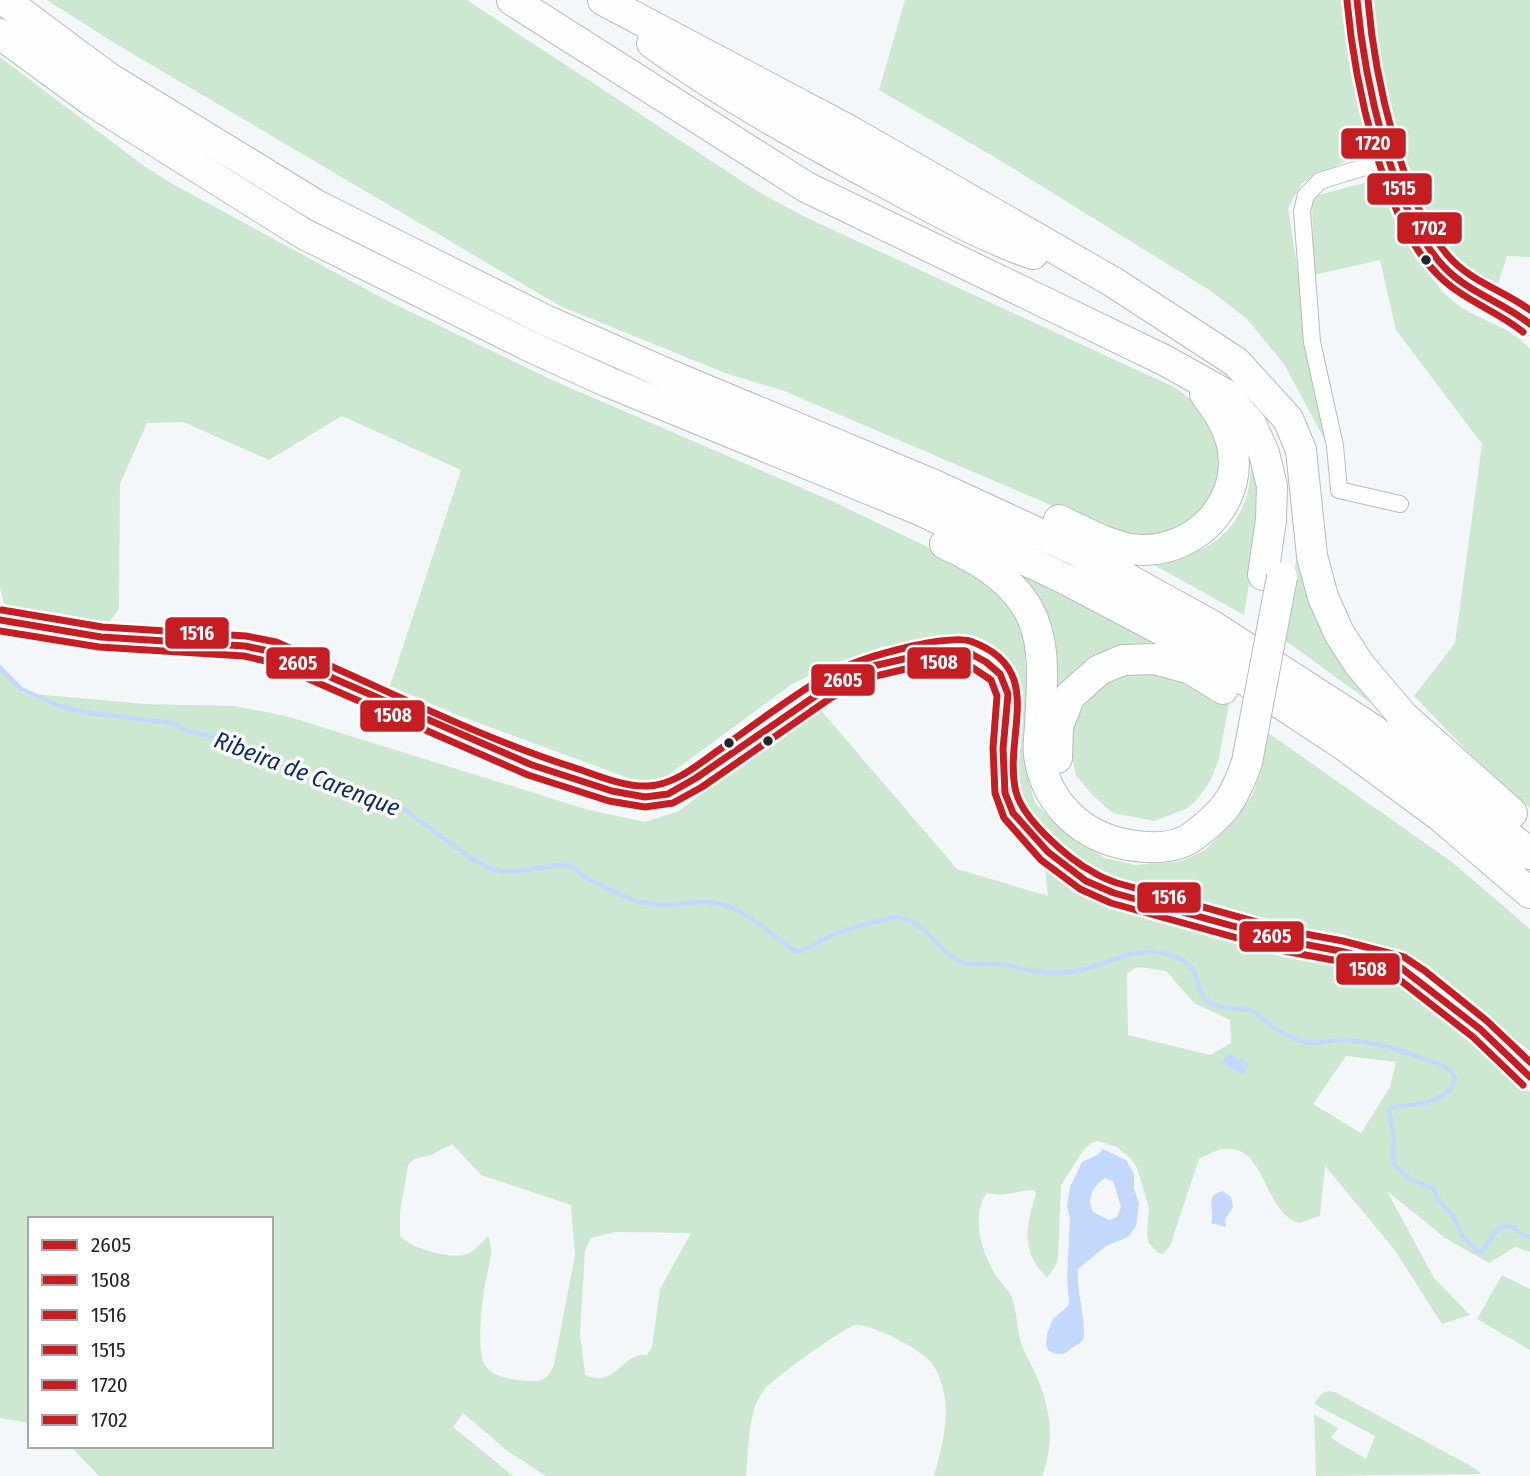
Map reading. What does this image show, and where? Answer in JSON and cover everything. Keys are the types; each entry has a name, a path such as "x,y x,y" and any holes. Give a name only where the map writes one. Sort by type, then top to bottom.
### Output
{"highway":[{"path":"4,0 109,78 318,206 545,320 932,484 1077,551 1211,625 1371,729 1457,792 1530,854"},
{"path":"512,0 806,187 1164,360 1224,394 1251,424 1264,453 1272,486 1272,576"},
{"path":"593,0 691,71 835,155 1014,248 1113,282"},
{"path":"603,0 852,132 1113,282 1236,362 1288,419 1301,450 1312,556 1323,597 1339,633 1360,664 1404,716 1530,830"},
{"path":"0,34 93,102 304,234 531,347 922,511 1065,579 1198,649 1345,746 1440,816 1530,893"},
{"path":"932,484 1006,496 1103,540 1141,550 1167,548 1189,540 1210,523 1226,499 1234,471 1231,442 1223,418 1202,390 1164,360"},
{"path":"786,456 859,505 975,558 998,574 1025,604 1040,637 1042,681 1039,755 1046,782 1060,808 1078,825 1105,839 1133,846 1161,847 1186,841 1216,819 1238,791 1241,758 1272,576 1290,522 1284,450 1263,390"},
{"path":"1241,758 1204,806 1179,823 1145,831 1108,822 1077,799 1057,764 1058,726 1070,696 1099,670 1123,660 1155,659 1191,669 1269,719 1345,746"}],"main road":[{"path":"1357,0 1362,48 1372,97 1409,211 1428,246 1443,266 1464,285 1521,316 1530,324"},
{"path":"0,620 101,637 245,646 273,652 532,765 612,791 645,797 668,794 696,778 827,688 873,666 930,653 966,652 986,662 1000,674 1008,694 1003,749 1005,793 1013,813 1048,852 1086,881 1127,897 1287,941 1340,951 1400,967 1530,1065"},
{"path":"1480,1029 1530,1077"}],"street":[{"path":"1390,159 1320,181 1306,195 1302,211 1312,342 1335,446 1339,490 1400,504"}],"green space":[{"path":"47,0 467,0 757,191 805,217 1176,388 1202,408 1224,450 1214,502 1180,534 1130,539 784,391 725,373 560,306 116,44"},
{"path":"905,0 1349,0 1375,147 1302,183 1288,208 1299,279 1304,341 1326,442 1284,364 1247,319 1211,291 996,158 879,90"},
{"path":"1366,0 1530,0 1530,257 1507,256 1496,290 1444,253 1414,202 1375,73"},
{"path":"0,57 169,182 384,299 552,380 834,502 990,577 1017,612 1025,638 1029,781 1035,803 1066,834 1105,858 1136,865 1182,861 1205,850 1232,823 1252,796 1261,771 1267,732 1452,862 1530,929 1530,1051 1412,964 1107,883 1058,847 1033,823 1019,790 1014,759 1016,687 1006,662 984,644 961,637 930,638 882,647 833,664 792,684 659,782 642,783 460,716 390,686 461,470 342,416 269,460 183,422 147,423 120,484 119,609 108,624 6,612 0,588"},
{"path":"1387,177 1415,248 1434,281 1461,307 1506,330 1530,349 1530,808 1468,752 1414,696 1455,643 1482,444 1396,330 1380,260 1314,275 1312,203 1318,195"},
{"path":"1252,462 1262,502 1244,615 1145,560 1179,557 1208,546 1221,537 1240,512 1248,491"},
{"path":"1299,544 1382,711 1282,638"},
{"path":"1022,575 1152,642 1126,649 1057,702 1056,646 1047,622"},
{"path":"0,664 21,686 22,693 146,704 234,706 286,716 589,810 645,822 679,811 802,717 819,708 957,869 1048,896 1044,860 1392,970 1530,1092 1530,1252 1515,1247 1489,1263 1445,1238 1387,1191 1434,1278 1470,1315 1442,1324 1394,1249 1325,1166 1320,1216 1299,1223 1285,1215 1250,1158 1238,1150 1221,1149 1199,1159 1170,1246 1163,1254 1158,1253 1149,1243 1149,1208 1137,1168 1117,1147 1098,1141 1091,1143 1061,1185 1058,1258 1047,1278 1032,1258 1029,1248 1028,1227 1036,1193 1034,1190 1000,1195 987,1193 979,1212 982,1245 995,1274 1011,1296 1021,1342 1046,1402 1050,1438 1042,1476 934,1476 946,1417 944,1394 938,1373 928,1359 905,1343 883,1332 856,1325 810,1353 781,1375 759,1397 752,1418 746,1476 546,1476 506,1450 463,1413 453,1427 513,1476 99,1476 72,1448 273,1448 273,1217 28,1217 28,1423 0,1418","holes":["1138,967 1166,971 1194,1003 1230,1020 1231,1043 1210,1055 1128,1035 1127,973","1346,1056 1396,1062 1390,1087 1361,1133 1313,1104","452,1144 481,1175 571,1205 575,1255 554,1365 548,1376 542,1380 505,1378 488,1369 482,1358 481,1325 491,1253 488,1236 473,1251 460,1255 421,1249 400,1236 400,1212 408,1165 414,1159 431,1155","615,1232 691,1233 660,1289 652,1347 647,1355 630,1359 608,1376 594,1378 585,1374 580,1334 585,1250 591,1238"]},
{"path":"1142,668 1190,676 1229,703 1219,759 1211,780 1196,801 1186,809 1154,821 1113,813 1092,795 1076,775 1071,752 1073,726 1085,704 1102,683"},
{"path":"1502,1275 1530,1289 1530,1350 1477,1319"},
{"path":"1329,1391 1481,1474 1316,1476 1314,1414 1338,1428 1331,1438 1366,1459 1375,1436 1314,1404 1322,1393"}],"water":[{"path":"1228,1052 1249,1064 1243,1075 1222,1063"},
{"path":"1103,1149 1126,1160 1134,1174 1134,1189 1139,1203 1136,1226 1128,1237 1106,1246 1078,1269 1084,1336 1082,1342 1067,1352 1056,1354 1046,1346 1047,1334 1053,1319 1069,1302 1067,1278 1070,1218 1067,1206 1070,1187 1082,1162 1099,1154","holes":["1105,1178 1113,1181 1121,1207 1117,1217 1109,1220 1093,1212 1090,1202 1097,1185"]},
{"path":"1223,1191 1231,1197 1233,1207 1225,1219 1226,1227 1211,1223 1213,1196"}],"waterway":[{"name":"Ribeira de Carenque","path":"0,668 21,689 59,706 89,713 172,723 187,731 220,738 292,771 405,810 475,861 493,870 512,872 566,864 588,879 637,901 662,905 701,902 727,906 751,918 794,951 808,948 846,930 896,917 916,924 950,955 970,964 1002,964 1061,973 1082,970 1138,953 1162,953 1178,958 1193,970 1201,992 1214,1005 1251,1011 1293,1038 1310,1043 1341,1040 1381,1045 1444,1066 1452,1072 1455,1080 1451,1088 1437,1099 1392,1107 1389,1111 1394,1138 1394,1165 1411,1180 1433,1188 1437,1198 1454,1217 1462,1236 1477,1251 1482,1251 1503,1225 1530,1237"}],"transit line":[{"name":"1515","path":"1357,0 1366,66 1383,142 1409,213 1426,244 1445,268 1464,284 1530,324"},
{"name":"1702","path":"1368,0 1384,101 1405,175 1419,209 1435,238 1453,261 1471,275 1530,310"},
{"name":"1720","path":"1347,1 1364,107 1374,147 1402,221 1419,252 1439,276 1459,292 1523,332"},
{"name":"1516","path":"2,610 102,627 246,636 276,642 499,740 601,777 639,786 658,785 688,772 796,695 854,663 933,642 970,641 994,653 1009,668 1016,686 1013,770 1016,792 1027,814 1071,858 1117,883 1289,931 1343,941 1404,957 1487,1021 1530,1062"},
{"name":"2605","path":"0,620 101,637 245,646 273,652 532,765 612,791 645,797 668,794 696,778 827,688 873,666 930,653 966,651 1000,674 1008,694 1003,749 1005,793 1013,813 1048,852 1086,881 1114,893 1287,941 1340,951 1400,967 1480,1029 1530,1077"},
{"name":"1508","path":"0,631 99,647 244,656 270,662 528,775 609,801 645,807 673,803 702,787 832,697 876,676 931,663 964,662 991,680 997,696 993,748 995,793 1004,818 1041,860 1080,889 1111,903 1284,951 1338,961 1396,977 1473,1037 1523,1085"}]}
